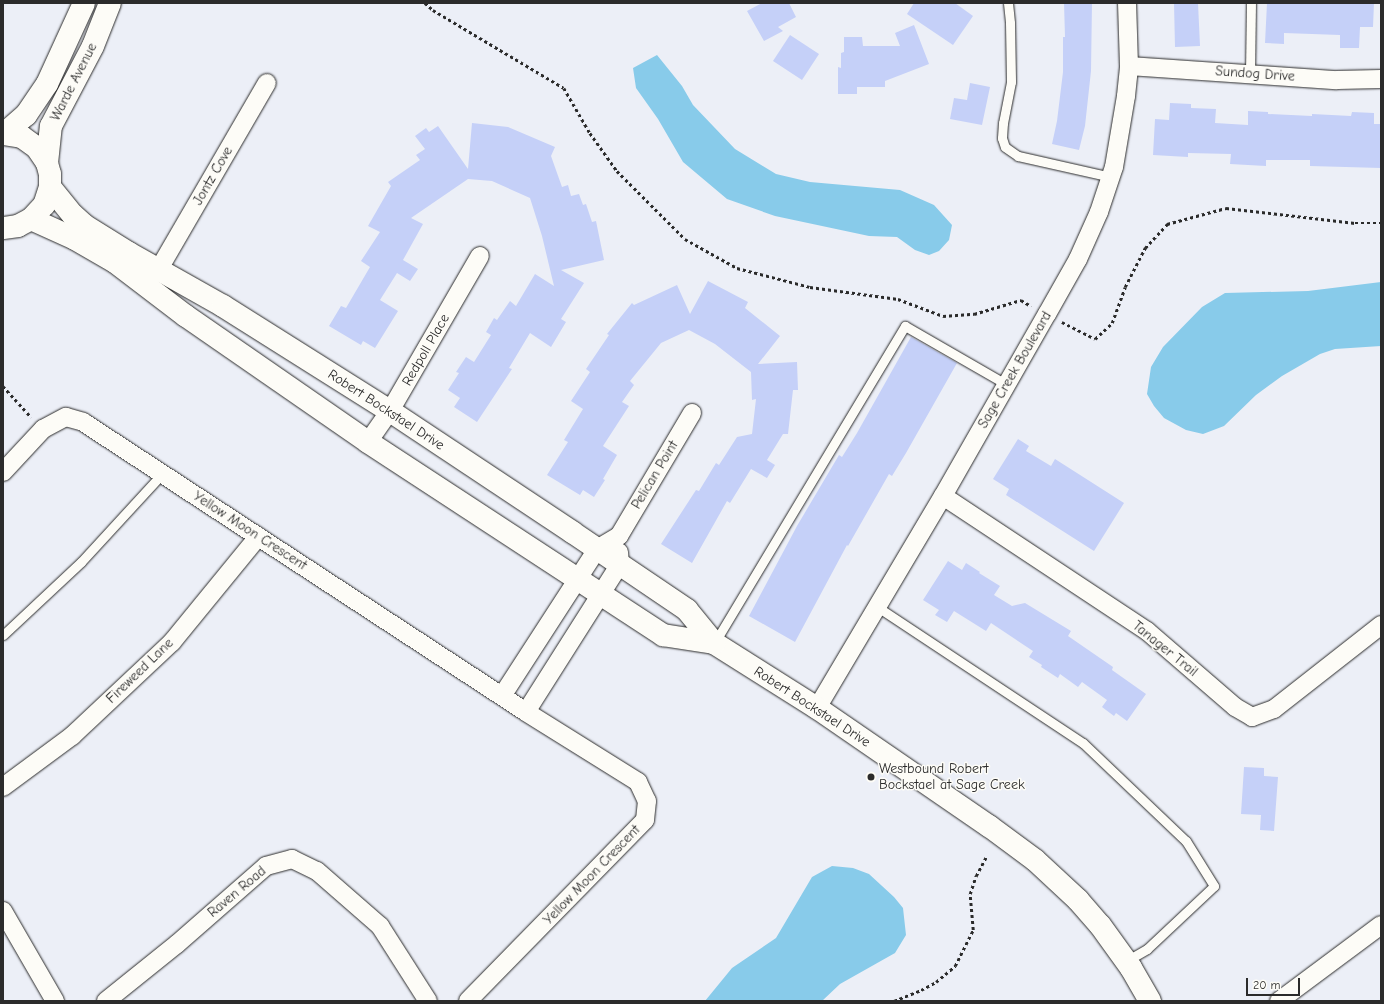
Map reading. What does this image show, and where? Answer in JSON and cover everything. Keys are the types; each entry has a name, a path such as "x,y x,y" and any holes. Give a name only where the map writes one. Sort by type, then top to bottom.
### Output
{"street":[{"name":"Warde Avenue","path":"4,134 26,115 47,84 84,3"},
{"name":"Warde Avenue","path":"47,163 51,126 93,46 110,3"},
{"name":"Sage Creek Boulevard","path":"816,708 943,496 1047,314 1078,259 1099,212 1112,177 1121,132 1129,66 1126,3"},
{"name":"Sundog Drive","path":"1129,66 1337,80 1381,79"},
{"name":"Jontz Cove","path":"159,270 267,83"},
{"path":"3,228 18,226 31,219 44,205 50,187 50,174 47,163 37,148 22,137 4,134"},
{"name":"Robert Bockstael Drive","path":"50,187 73,215 84,225 223,306 390,411 620,564 687,610 714,643 816,708 989,826 1035,860 1078,900 1100,925 1126,961 1150,1001"},
{"name":"Robert Bockstael Drive","path":"31,219 75,239 115,262 186,316 368,442 663,635 714,643"},
{"name":"Redpoll Place","path":"368,442 390,411 480,256"},
{"name":"Pelican Point","path":"597,549 619,536 692,413"},
{"name":"Yellow Moon Crescent","path":"3,472 43,429 66,417 83,422 526,712 638,782 647,801 645,820 468,1001"},
{"name":"Tanager Trail","path":"943,496 1147,631 1235,707 1252,717 1274,709 1381,625"},
{"path":"526,712 620,564 619,536"},
{"name":"Fireweed Lane","path":"3,787 72,736 172,642 258,537"},
{"path":"502,696 597,549"},
{"name":"Raven Road","path":"106,1001 177,944 266,866 292,858 317,871 380,926 428,1001"},
{"path":"3,911 55,1001"},
{"path":"1279,1001 1381,925"}],"lane":[{"path":"1008,3 1010,23 1011,82 1003,123 1002,138 1004,147 1018,156 1112,177"},
{"path":"1250,74 1251,3"},
{"path":"714,643 906,326 1006,384"},
{"path":"3,635 81,562 162,474"},
{"path":"876,606 1083,744 1186,840 1214,886 1147,949 1126,961"}],"path":[{"path":"424,3 433,10 564,88 590,133 617,171 685,239 737,268 810,287 898,299 943,316 974,314 1021,300 1095,339 1112,323 1125,287 1145,248 1167,224 1226,208 1258,213 1355,223 1381,223"},
{"path":"3,386 43,429"},
{"path":"894,1001 936,982 955,966 973,930 970,894 976,876 986,857"}],"water":[{"path":"657,55 682,86 693,105 735,149 776,174 810,182 900,190 934,205 952,225 949,240 939,251 929,255 915,250 897,237 869,236 775,216 727,199 683,162 658,119 636,88 633,68"},
{"path":"1381,282 1381,346 1335,349 1320,354 1282,376 1256,395 1224,426 1203,434 1186,430 1164,418 1154,406 1147,394 1151,367 1163,347 1202,307 1225,293 1308,291"},
{"path":"832,866 853,868 869,874 894,897 903,908 906,935 895,953 840,984 822,1001 705,1001 732,968 776,938 812,877"}],"building":[{"path":"762,3 789,3 796,17 778,27 783,31 764,41 747,11"},
{"path":"914,3 955,3 973,16 953,45 907,14"},
{"path":"1064,3 1092,3 1091,71 1085,126 1079,150 1052,144 1057,121 1063,72 1063,37 1065,37"},
{"path":"1174,3 1198,3 1200,46 1175,47"},
{"path":"1267,3 1374,3 1373,27 1360,27 1359,48 1340,48 1340,35 1284,33 1284,44 1265,43"},
{"path":"914,25 929,64 885,81 885,87 857,87 857,94 838,94 838,67 841,68 841,53 844,52 844,37 862,37 863,46 900,46 895,33"},
{"path":"790,35 819,54 802,80 773,61"},
{"path":"970,83 990,87 982,125 950,119 954,98 967,100"},
{"path":"1170,103 1191,104 1191,108 1216,109 1215,123 1248,125 1248,111 1268,112 1268,114 1312,116 1312,114 1351,116 1352,112 1374,113 1374,124 1381,124 1381,168 1310,166 1310,160 1266,160 1266,166 1230,164 1231,154 1188,153 1188,157 1153,155 1155,119 1169,120"},
{"path":"472,123 508,127 555,147 551,156 562,187 568,185 571,196 579,194 583,205 586,204 592,222 596,221 604,260 561,270 584,283 561,319 566,322 551,347 530,333 509,368 512,369 477,422 454,407 460,398 448,390 459,373 456,372 466,357 474,362 491,335 486,332 494,318 497,320 510,301 516,306 535,274 554,286 542,236 530,198 492,181 468,179 411,218 423,224 403,260 418,269 410,281 397,273 380,300 398,311 375,348 363,341 361,345 329,326 341,306 346,308 370,267 361,261 380,232 368,226 391,186 388,182 420,160 416,155 425,149 415,136 426,128 429,132 438,126 468,169"},
{"path":"708,281 748,302 745,308 780,336 758,364 797,362 798,390 793,390 788,434 783,434 767,460 775,465 767,478 751,469 730,503 727,501 692,563 661,544 696,490 699,491 716,463 719,465 737,437 752,434 756,399 752,400 751,372 715,344 689,330 661,343 630,381 634,385 622,402 629,406 603,446 617,455 603,479 605,480 594,497 583,490 580,495 547,475 568,442 564,440 583,409 571,401 590,372 586,369 609,335 607,334 632,303 634,305 677,285 690,314"},
{"path":"911,337 957,363 906,453 892,476 889,474 848,546 847,545 795,642 749,616 797,526 839,455 842,457 857,433"},
{"path":"1018,439 1029,446 1026,451 1051,466 1055,459 1124,503 1094,551 1006,495 1009,489 993,479"},
{"path":"948,561 962,570 966,563 1000,586 994,595 1012,606 1025,603 1071,631 1068,636 1113,667 1112,670 1146,694 1127,721 1116,713 1114,716 1102,707 1107,700 1082,682 1078,687 1060,674 1058,678 1041,667 1042,665 1029,657 1033,651 991,623 986,631 954,611 947,622 935,615 939,610 923,600"},
{"path":"1244,767 1264,768 1264,776 1278,777 1274,831 1260,830 1261,815 1241,814"}],"place":[{"name":"Westbound Robert Bockstael at Sage Creek","path":"871,777"}]}
